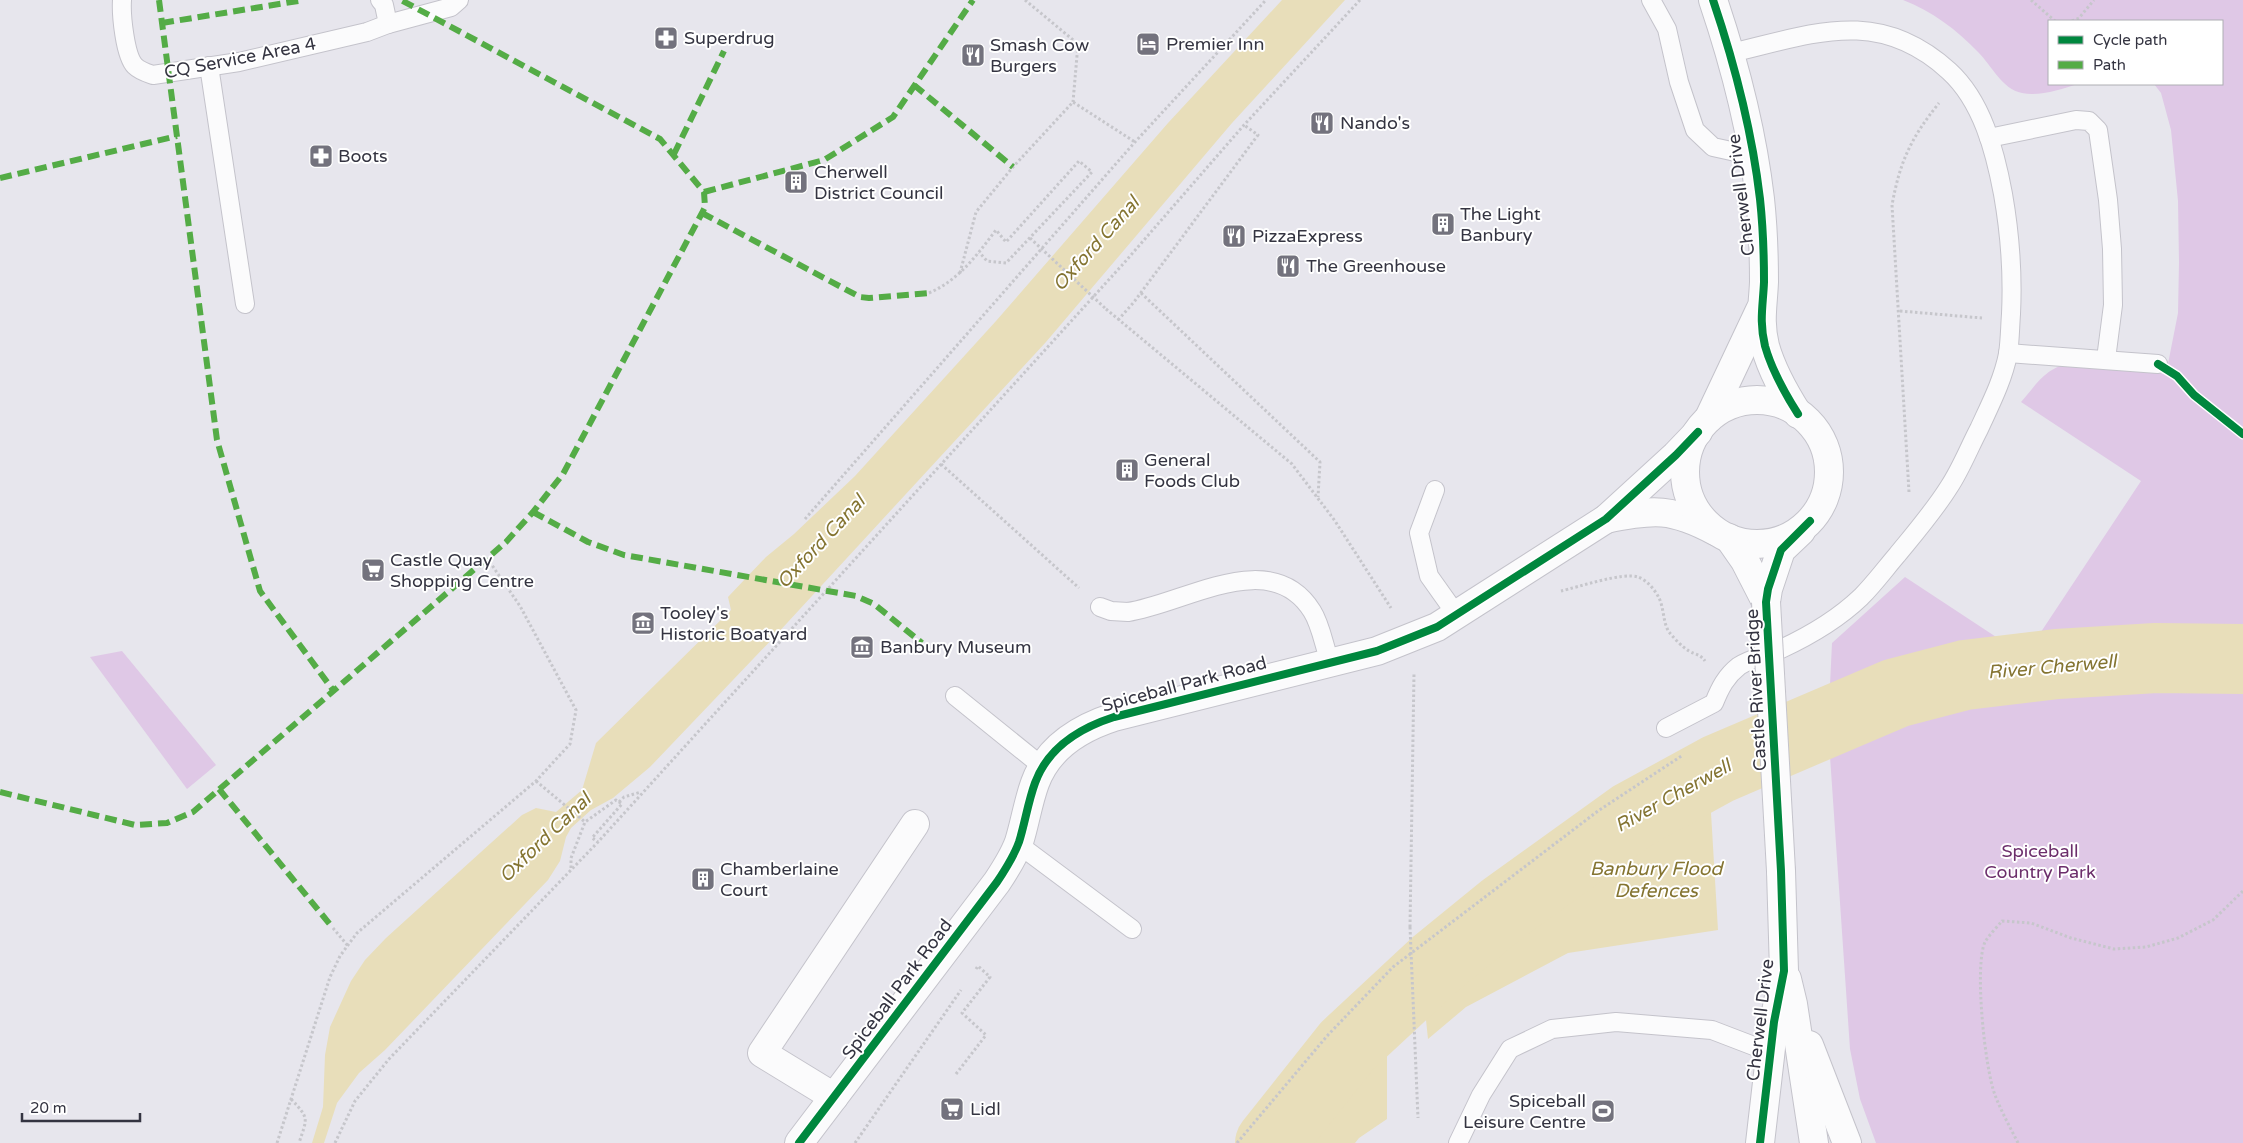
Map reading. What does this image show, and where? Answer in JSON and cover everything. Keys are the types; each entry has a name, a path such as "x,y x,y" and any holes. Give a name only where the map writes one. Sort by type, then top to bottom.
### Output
{"street":[{"name":"Cherwell Drive","path":"1713,0 1731,53 1754,156 1763,232 1764,285 1760,310 1765,345 1772,368 1798,414"},
{"name":"Cherwell Drive","path":"1703,425 1760,310"},
{"path":"1755,400 1780,404 1798,414 1819,436 1826,451 1829,470 1826,495 1810,522 1790,537 1760,545 1735,541 1722,535 1697,513 1685,480 1687,454 1703,425 1731,405 1755,400"},
{"name":"Spiceball Park Road","path":"800,1143 996,882 1018,844 1036,782 1043,767 1064,742 1092,724 1377,651 1437,627 1606,519 1676,455 1703,425"},
{"name":"Spiceball Park Road","path":"1606,519 1645,512 1678,514 1722,535"},
{"name":"Castle River Bridge","path":"1781,871 1766,602 1768,589 1781,550 1810,522"},
{"name":"Castle River Bridge","path":"1722,535 1745,562 1766,602"},
{"path":"834,1097 762,1053 915,824"},
{"name":"Cherwell Drive","path":"1760,1143 1772,1053 1774,1022 1784,971 1781,871"},
{"path":"1784,971 1793,1004 1847,1143"},
{"path":"1793,1004 1814,1143"}],"lane":[{"name":"CQ Service Area 4","path":"122,0 130,58 134,66 143,72 153,74 239,62 367,32 388,24 452,8 458,0"},
{"path":"380,0 384,5 388,24"},
{"path":"1651,0 1667,29 1679,82 1696,130 1713,147 1754,156"},
{"path":"1666,728 1714,703 1721,684 1740,666 1781,649 1818,630 1843,613 1862,596 1911,538 1956,490 1989,408 2008,353 2011,249 2000,176 1989,138 1975,105 1960,81 1927,54 1902,41 1883,33 1858,29 1826,32 1731,53"},
{"path":"210,66 245,304"},
{"path":"1989,138 2076,120 2089,120 2098,130 2108,200 2112,249 2113,305 2106,359"},
{"path":"2008,353 2158,364"},
{"path":"1435,490 1419,533 1430,576 1456,614"},
{"path":"1100,607 1111,611 1128,612 1235,582 1260,579 1274,581 1296,591 1314,613 1330,662"},
{"path":"955,696 1043,767"},
{"path":"1018,844 1132,929"},
{"path":"1458,1143 1481,1096 1510,1049 1552,1029 1616,1022 1712,1030 1772,1053"}],"path":[{"path":"959,273 976,212 1013,167 1073,102 1078,44 1025,0"},
{"path":"805,519 1135,142 1266,0"},
{"path":"335,1143 355,1101 389,1059 598,842 1124,263 1244,125 1360,0"},
{"path":"2031,0 2054,20"},
{"path":"2074,20 2079,18 2094,0"},
{"path":"1911,538 1900,311 1892,205 1896,182 1910,143 1927,118 1960,81"},
{"path":"1073,102 1135,142"},
{"path":"1118,320 1141,293 1258,135 1244,125"},
{"path":"929,293 946,284 959,273 996,230 1006,242 1079,160 1092,172 1006,263 987,261 979,252"},
{"path":"1030,238 1118,320 1292,464 1335,521 1410,638 1414,675 1410,927 1418,1118"},
{"path":"1141,293 1320,462 1318,498"},
{"path":"1900,311 2010,320"},
{"path":"941,464 1100,607"},
{"path":"277,1143 330,977 340,956 357,933 536,781 570,744 576,710 520,606 487,558"},
{"path":"1554,592 1627,576 1638,577 1655,591 1661,601 1668,629 1689,651 1700,655 1721,684"},
{"path":"1237,1143 1327,1036 1393,967 1598,811 1687,752 1701,734 1697,711"},
{"path":"536,781 585,822"},
{"path":"619,802 624,797 642,792"},
{"path":"572,868 571,858 585,822 616,800 619,802"},
{"path":"598,842 592,838 622,804 619,802"},
{"path":"2018,1143 1994,1094 1987,1060 1982,1014 1980,977 1985,943 2002,921 2031,923 2071,938 2114,949 2146,947 2178,938 2213,920 2243,890"},
{"path":"333,928 348,946"},
{"path":"956,1074 986,1035 962,1013 990,977 978,966 972,974"},
{"path":"854,1143 967,982"},
{"path":"291,1099 306,1114 299,1143"}],"green space":[{"name":"Spiceball Country Park","path":"1903,0 2243,0 2243,1143 1876,1143 1860,1099 1850,1049 1828,727 1832,643 1905,577 2025,656 2141,481 2021,402 2043,376 2056,368 2074,363 2166,374 2178,313 2178,201 2171,130 2161,93 2155,85 2223,85 2223,20 2048,20 2048,85 2074,85 2050,92 2029,94 2015,91 2009,87 1970,44 1953,29 1914,4"},
{"path":"122,651 216,765 187,789 90,657"}],"water":[{"name":"Oxford Canal","path":"1282,0 1345,0 1232,123 1046,342 776,635 650,767 613,798 591,810 571,828 566,837 560,861 548,880 385,1050 359,1073 337,1103 324,1143 312,1143 323,1107 325,1055 330,1027 351,981 365,960 386,938 522,815 536,808 556,812 582,790 596,743 731,610 728,597 766,557 794,534 855,476 996,321 1168,123"},
{"name":"Banbury Flood Defences","path":"1710,796 1718,930 1568,953 1466,1007 1428,1039 1423,991 1530,899 1639,822"},
{"path":"1387,1025 1387,1119 1359,1138 1355,1143 1281,1143 1308,1108"}],"waterway":[{"name":"River Cherwell","path":"1270,1143 1347,1046 1434,965 1504,908 1632,816 1718,769 1896,693 1965,675 2057,664 2156,658 2243,659"}],"marked path":[{"path":"159,0 217,440 260,591 333,690"},
{"path":"162,23 304,0"},
{"path":"0,792 135,825 167,823 193,812 506,542 533,512 563,474 702,213 705,207 704,192 660,139 401,0"},
{"path":"704,192 824,160 893,117 973,0"},
{"path":"674,154 724,51"},
{"path":"914,85 1013,167"},
{"path":"0,178 177,136"},
{"path":"702,213 860,297 869,298 929,293"},
{"path":"533,512 588,542 624,555 856,596 874,604 922,643"},
{"path":"219,789 333,928"}],"cycle path":[{"path":"1713,0 1742,98 1757,174 1763,240 1763,337 1771,364 1798,414"},
{"path":"2158,364 2177,376 2194,395 2243,434"},
{"path":"799,1143 997,882 1017,847 1035,783 1041,770 1057,749 1077,733 1114,717 1377,651 1437,627 1606,519 1676,455 1698,432"},
{"path":"1760,1143 1774,1022 1784,971 1781,871 1766,602 1768,589 1781,550 1810,521"}],"place":[{"name":"Superdrug","path":"666,38"},
{"name":"Premier Inn","path":"1148,44"},
{"name":"Smash Cow Burgers","path":"973,55"},
{"name":"Nando's","path":"1322,123"},
{"name":"Boots","path":"321,156"},
{"name":"Cherwell District Council","path":"796,182"},
{"name":"The Light Banbury","path":"1443,224"},
{"name":"PizzaExpress","path":"1234,236"},
{"name":"The Greenhouse","path":"1288,266"},
{"name":"General Foods Club","path":"1127,470"},
{"name":"Castle Quay Shopping Centre","path":"373,570"},
{"name":"Tooley's Historic Boatyard","path":"643,623"},
{"name":"Banbury Museum","path":"862,647"},
{"name":"Chamberlaine Court","path":"703,879"},
{"name":"Lidl","path":"952,1109"},
{"name":"Spiceball Leisure Centre","path":"1603,1111"}]}
